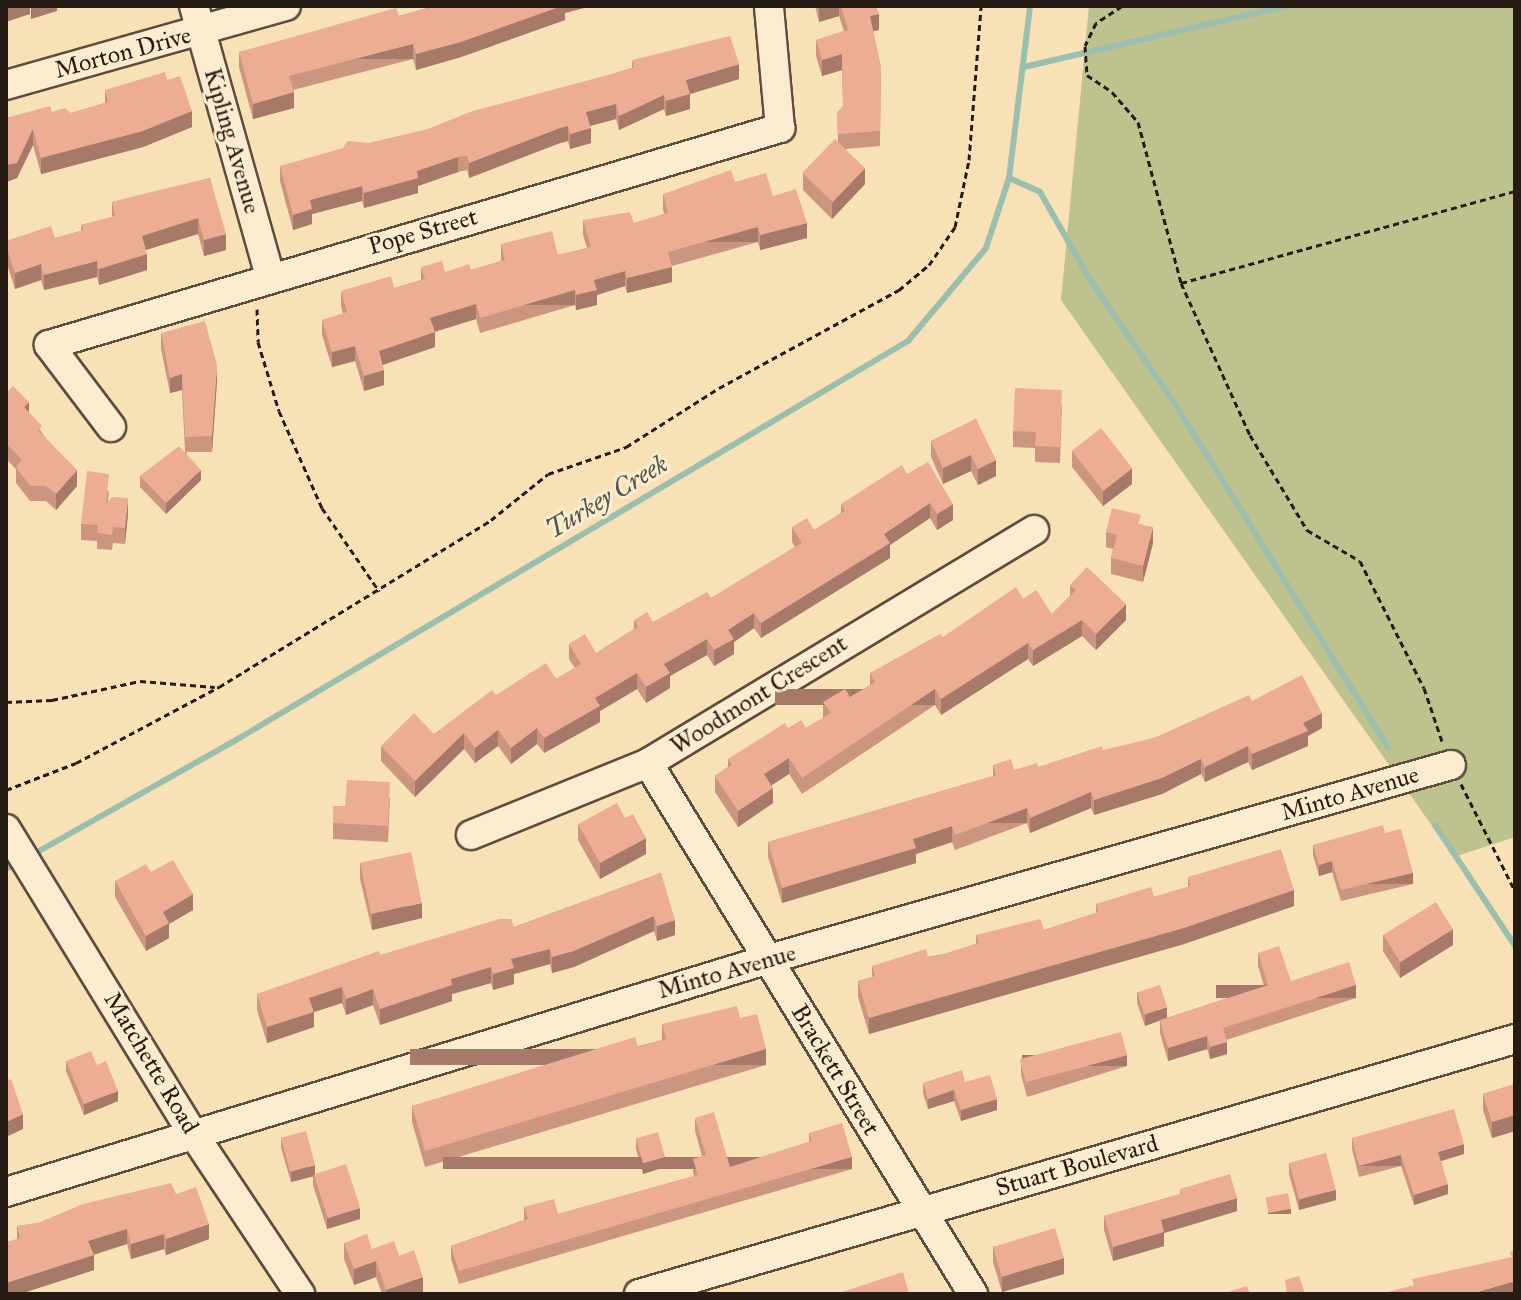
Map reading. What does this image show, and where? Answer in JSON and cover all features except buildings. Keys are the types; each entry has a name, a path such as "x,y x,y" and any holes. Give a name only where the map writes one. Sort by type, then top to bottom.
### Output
{"street":[{"name":"Morton Drive","path":"6,85 197,19 286,6"},
{"name":"Pope Street","path":"111,427 49,345 270,276 780,128 769,6"},
{"name":"Kipling Avenue","path":"197,19 270,276"},
{"name":"Woodmont Crescent","path":"471,835 648,763 1034,530"},
{"name":"Brackett Street","path":"648,763 973,1294"},
{"name":"Minto Avenue","path":"6,1192 192,1132 769,959 1451,765"},
{"name":"Matchette Road","path":"6,829 192,1132 300,1294"},
{"name":"Stuart Boulevard","path":"639,1294 1515,1039"}],"path":[{"path":"6,790 76,763 219,687 491,520 548,474 626,447 719,388 899,290 929,265 955,227 969,160 981,6"},
{"path":"1122,6 1096,23 1085,46 1087,75 1112,92 1138,122 1181,283 1250,435 1307,530 1360,561 1424,688 1451,765 1515,891"},
{"path":"1181,283 1515,191"},
{"path":"270,276 257,305 258,342 279,411 322,508 379,591"},
{"path":"6,702 52,700 140,681 219,687"}],"green space":[{"path":"1089,6 1515,6 1515,837 1454,857 1061,300"}],"waterway":[{"name":"Turkey Creek","path":"32,855 236,740 908,341 986,248 1009,178 1030,6"},
{"path":"1024,67 1287,6"},
{"path":"1009,178 1040,192 1089,278 1177,407 1388,747"},
{"path":"1435,825 1515,946"},
{"name":"Turkey Creek","path":"6,869 18,862"}]}
